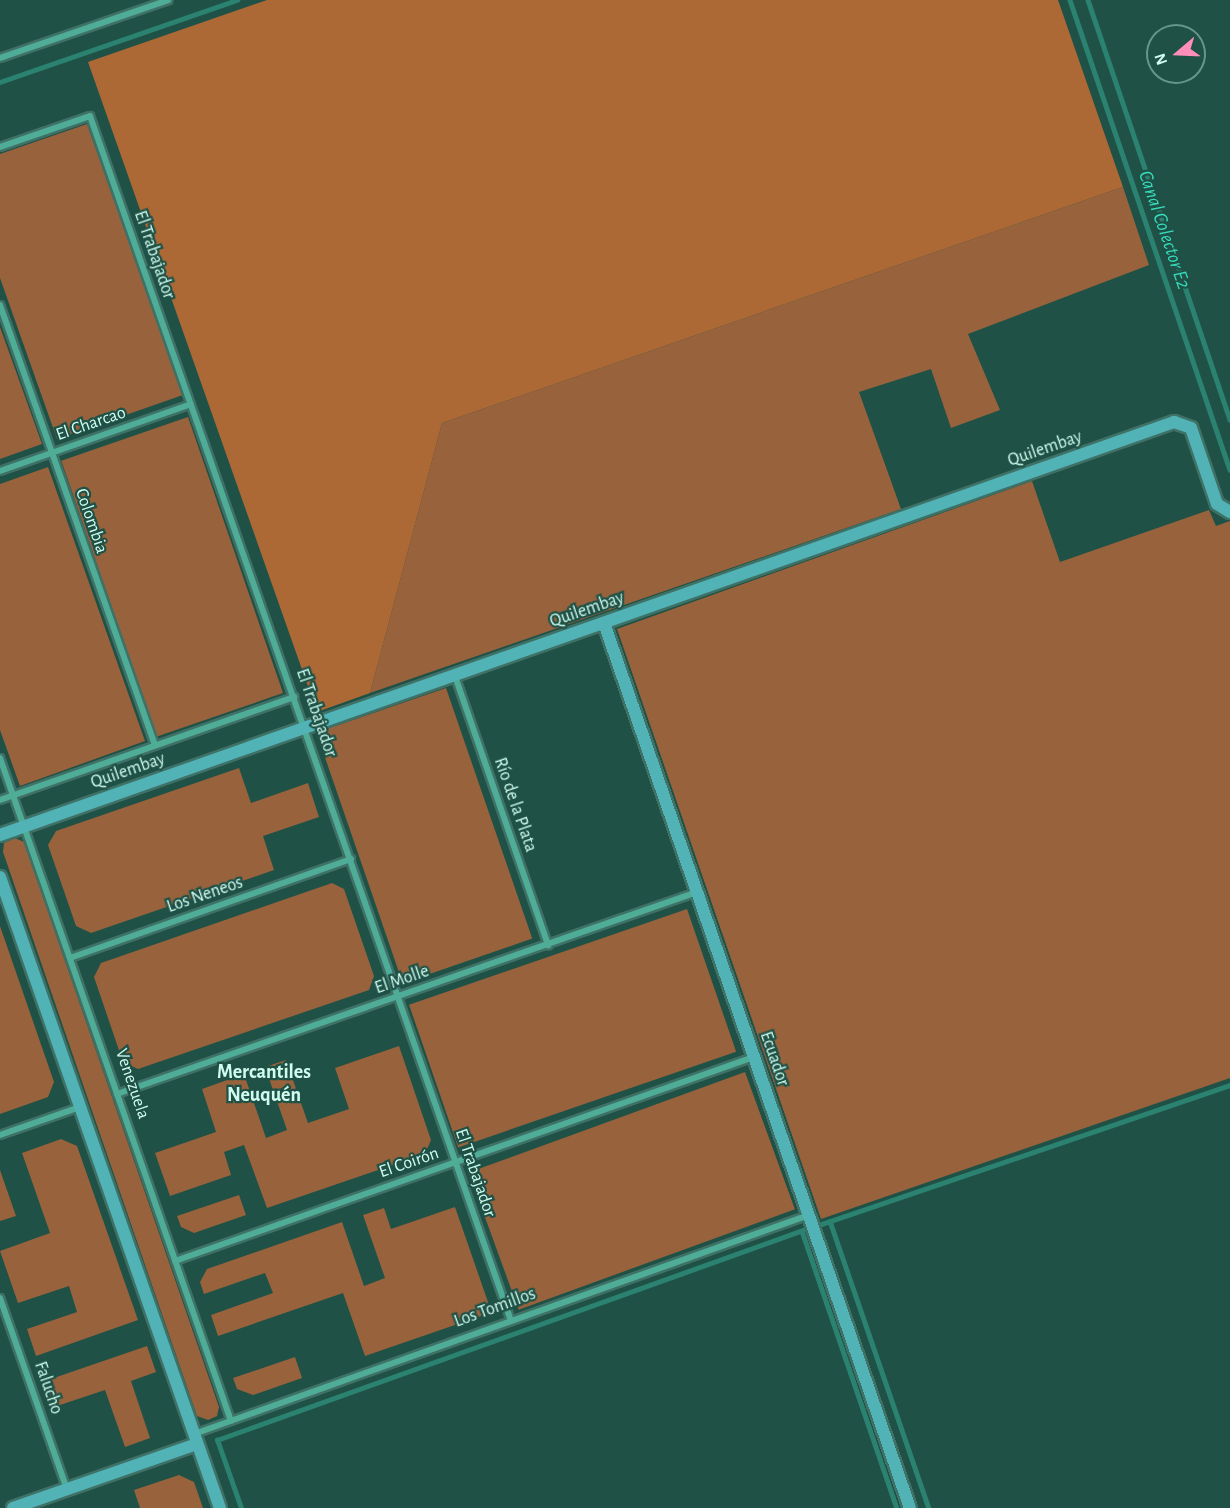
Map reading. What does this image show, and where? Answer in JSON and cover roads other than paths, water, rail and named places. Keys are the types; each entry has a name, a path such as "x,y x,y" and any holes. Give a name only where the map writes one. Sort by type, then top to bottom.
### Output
{"street":[{"path":"0,58 168,0"},
{"name":"El Trabajador","path":"0,147 90,116 511,1322"},
{"name":"Colombia","path":"0,306 155,746"},
{"name":"El Charcao","path":"0,471 191,404"},
{"name":"Quilembay","path":"0,835 1186,422 1227,512"},
{"name":"Ecuador","path":"604,623 910,1508"},
{"name":"Río de la Plata","path":"454,675 548,945"},
{"name":"Quilembay","path":"0,800 294,697"},
{"name":"Venezuela","path":"0,758 231,1421"},
{"name":"Los Neneos","path":"69,958 351,860"},
{"path":"0,877 220,1508"},
{"name":"El Molle","path":"117,1094 399,998 697,892"},
{"name":"El Coirón","path":"175,1261 754,1056"},
{"path":"0,1135 80,1107"},
{"name":"Los Tomillos","path":"13,1508 196,1439 231,1421 809,1215"},
{"name":"Falucho","path":"0,1298 67,1489"}],"waterway":[{"path":"0,82 237,0"},
{"name":"Canal Colector E2","path":"1070,0 1230,470"},
{"path":"1088,0 1230,420"},
{"path":"819,1225 1230,1085"},
{"path":"830,1221 929,1508"},
{"path":"241,1508 217,1440 806,1229"},
{"path":"802,1231 897,1508"}],"district":[{"name":"Mercantiles Neuquén","path":"264,1084"}]}
